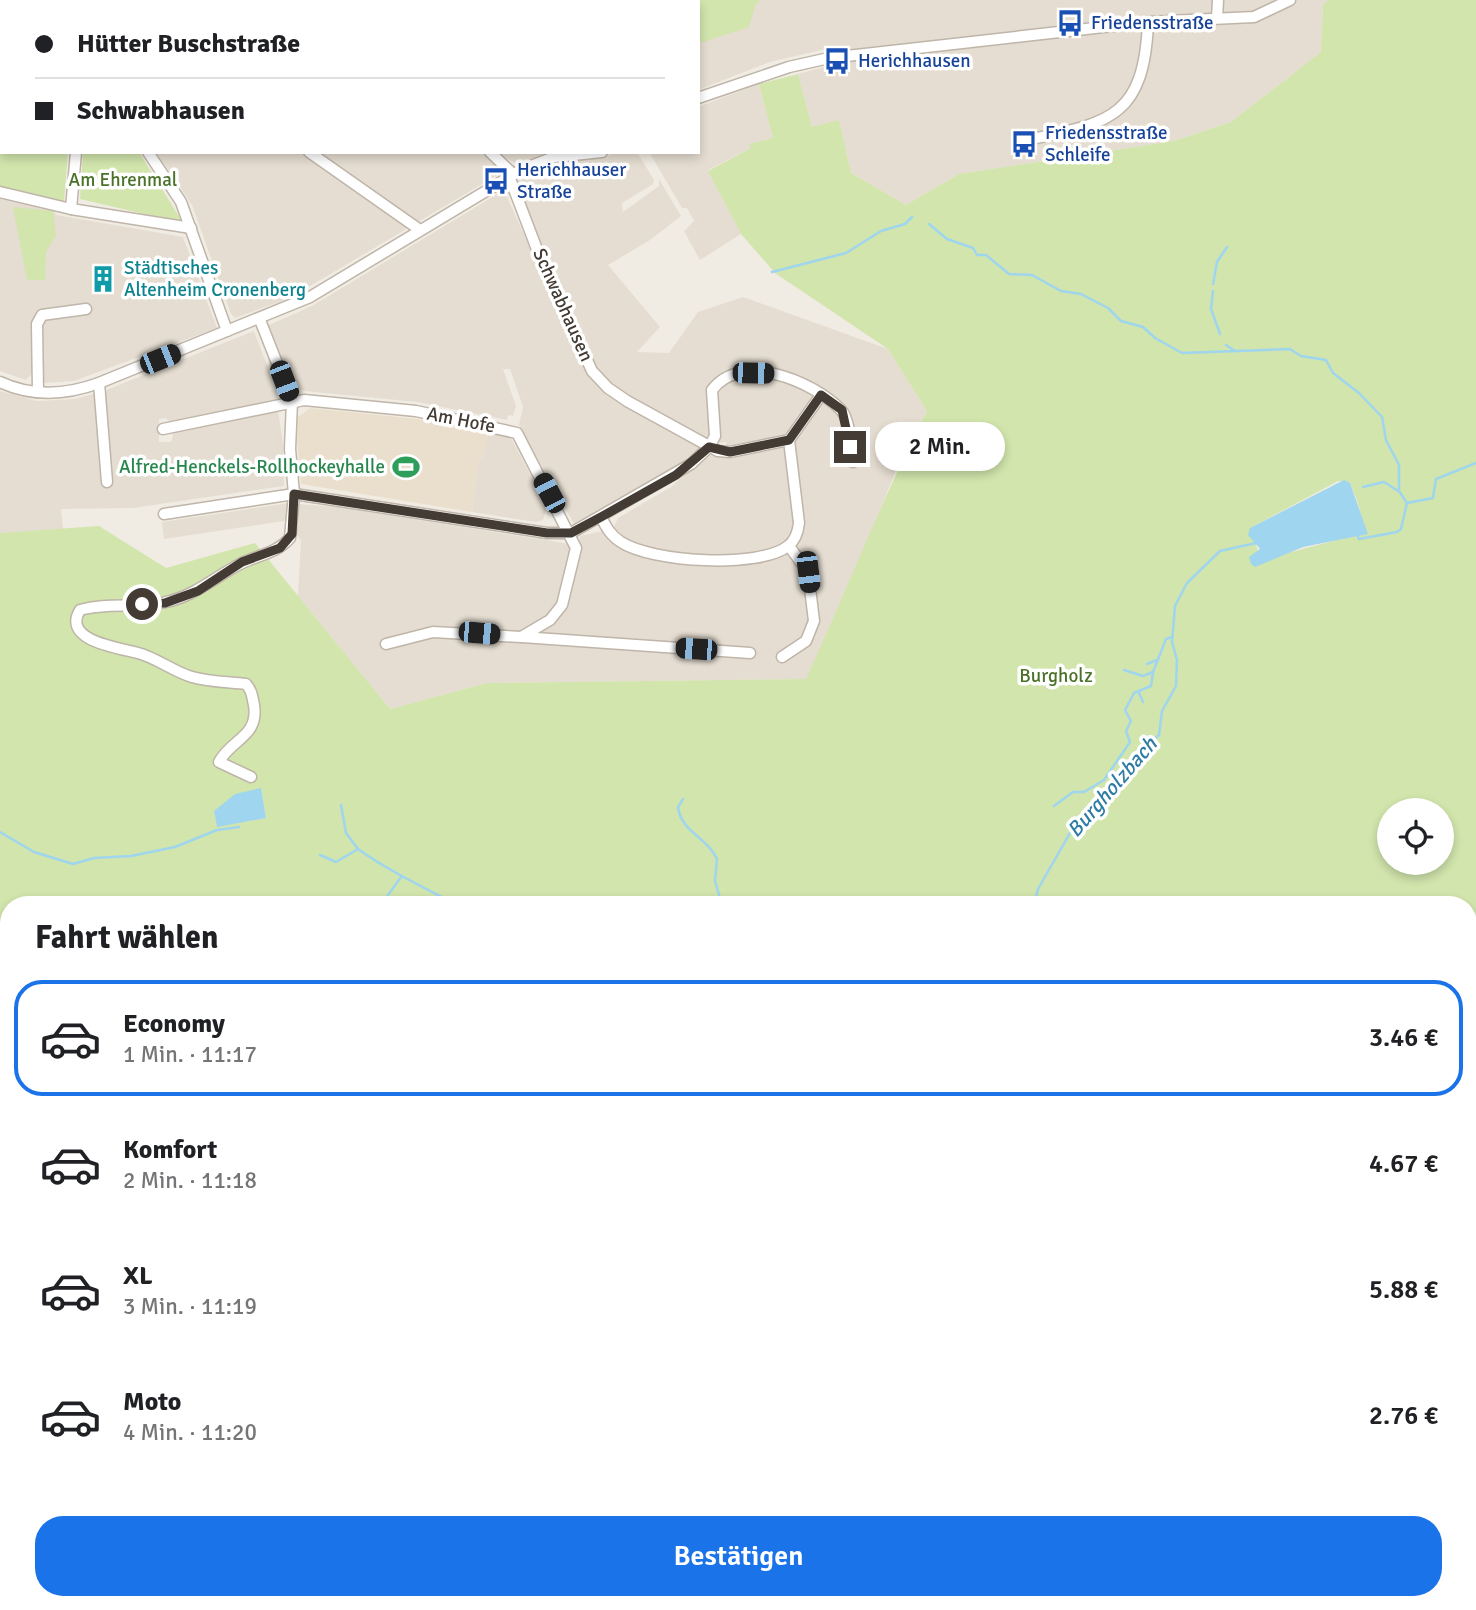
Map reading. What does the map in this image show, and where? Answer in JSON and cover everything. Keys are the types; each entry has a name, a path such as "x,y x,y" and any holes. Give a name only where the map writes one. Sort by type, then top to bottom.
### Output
{"street":[{"path":"1217,0 1217,18"},
{"path":"700,96 778,70 829,58 1148,22 1264,14 1290,0"},
{"path":"1018,142 1087,126 1105,119 1125,104 1143,74 1148,22"},
{"path":"71,209 76,154"},
{"path":"149,154 181,202 228,331"},
{"path":"312,154 421,230"},
{"path":"492,154 511,175"},
{"path":"0,382 38,392 70,391 99,383 260,320 310,297 511,175 544,159 585,154"},
{"name":"Schwabhausen","path":"511,175 538,252 592,371 608,388 709,447 730,452 789,440"},
{"path":"2,193 71,209 191,228"},
{"path":"38,392 37,324 43,315 86,309"},
{"path":"251,778 219,762 231,747 245,738 253,726 256,715 251,690 246,684 192,677 139,653 109,648 85,635 76,626 75,617 80,610 95,606 165,603 198,591 242,562 280,548 292,534 292,401 260,320"},
{"path":"164,514 294,494 547,533 571,533 676,475 709,447 715,436 710,394 726,376 774,373 808,384 844,414 853,461"},
{"path":"99,383 107,482"},
{"path":"601,517 610,534 622,543 689,559 713,561 754,558 789,545 798,534 799,523 789,440 821,395"},
{"name":"Am Hofe","path":"163,429 304,400 416,411 512,430 517,433 571,533"},
{"path":"522,637 550,620 562,605 576,548 571,533"},
{"path":"782,657 806,641 814,621 808,572 789,545"},
{"path":"386,644 433,632 750,653"}],"shaded area":[{"path":"760,0 1328,0 1323,5 1321,52 1231,122 1174,141 959,174 906,205 851,173 839,121 812,128 798,74 828,66 826,49 770,62 700,89 700,42"},
{"path":"759,84 773,138 750,144 751,148 708,170 741,234 700,260 684,231 694,221 687,208 682,208 650,154 700,154 700,106"},
{"path":"157,154 487,154 504,171 290,298 235,318 231,314 192,205"},
{"path":"497,154 551,154 520,165"},
{"path":"611,154 638,154 654,180 653,184 622,203 623,212 659,186 659,179 681,216 650,240 608,265 660,327 637,352 669,353 698,312 743,297 888,349 927,411 896,470 849,587 806,679 487,683 390,709 298,596 301,540 296,534 297,504 336,507 570,544 579,543 580,536 613,529 618,518 671,487 705,455 721,455 726,449 726,442 720,443 712,434 706,439 670,423 616,390 595,369 538,245 514,179 546,163 557,161 560,166 566,166 573,160 606,157"},
{"path":"504,190 579,357 582,357 594,375 700,447 685,464 574,524 519,425 523,407 510,369 503,369 516,406 513,416 508,415 507,420 417,402 304,391 292,383 269,325 312,306"},
{"path":"0,199 52,211 57,215 183,237 217,328 74,381 42,383 40,365 26,380 0,371"},
{"path":"254,331 278,401 171,423 166,418 159,419 159,442 171,442 174,432 278,411 283,443 284,486 133,508 61,509 63,529 0,533 0,391 37,401 75,399 104,391"},
{"path":"310,408 418,419 488,433 483,459 479,459 472,512 301,484 298,417"},
{"path":"488,433 511,438 547,506 543,520 536,522 472,512 479,458 483,458"},
{"path":"289,503 290,520 164,539 162,522"}],"green space":[{"path":"700,0 760,0 755,6 749,27 700,42"},
{"name":"Burgholz","path":"1328,0 1476,0 1476,896 0,896 0,533 99,526 166,568 255,543 390,709 487,683 806,679 927,411 888,349 775,273 741,234 708,171 751,148 749,144 773,138 759,84 798,74 812,127 839,120 851,173 906,205 959,174 1174,141 1231,122 1321,52 1323,5","holes":["1338,481 1350,483 1361,516 1360,537 1356,535 1284,554 1258,551 1250,528","261,789 266,818 217,826 214,811"]},
{"path":"0,154 68,154 64,201 0,186"},
{"name":"Am Ehrenmal","path":"83,154 140,154 183,223 80,199"},
{"path":"13,207 53,211 56,236 46,252 45,280 27,280"}],"water":[{"path":"1344,480 1350,483 1368,534 1303,547 1255,567 1251,564 1249,557 1260,549 1248,535 1250,528"},
{"path":"261,788 266,818 217,827 214,811 235,794"}],"waterway":[{"path":"772,272 846,253 881,231 905,224 912,217"},
{"path":"929,224 947,239 973,248 977,255 986,255 1009,274 1032,275 1061,291 1081,294 1108,308 1121,321 1143,327 1155,338 1182,353 1290,349 1301,356 1326,360 1333,373 1359,393 1382,417 1386,440 1399,465 1399,491 1407,503"},
{"path":"1213,284 1217,262 1227,247"},
{"path":"1213,291 1211,309 1220,334"},
{"path":"1226,345 1235,351"},
{"name":"Burgholzbach","path":"1358,536 1359,539 1397,532 1401,529 1407,503 1433,498 1436,479 1476,463"},
{"path":"1363,487 1384,482 1398,491"},
{"name":"Burgholzbach","path":"1036,896 1070,833 1134,768 1145,746 1159,735 1162,711 1176,686 1177,660 1172,642 1175,606 1187,583 1220,551 1256,543"},
{"path":"1054,806 1073,792 1084,792 1104,780 1130,742 1126,731 1131,721 1125,710 1134,693 1151,686 1153,672 1166,639 1172,637"},
{"path":"1147,664 1157,660"},
{"path":"1124,670 1143,676 1153,672"},
{"path":"1139,693 1143,702"},
{"path":"683,799 678,807 680,816 689,829 713,851 717,859 715,881 719,896"},
{"path":"341,805 346,833 358,849"},
{"path":"0,832 34,852 73,864 94,858 131,856 175,847 217,830 239,827"},
{"path":"320,855 336,862 358,849 440,896"},
{"path":"387,896 401,877"}],"place":[{"name":"Friedensstraße","path":"1070,23"},
{"name":"Herichhausen","path":"837,61"},
{"name":"Friedensstraße Schleife","path":"1024,144"},
{"name":"Herichhauser Straße","path":"496,181"},
{"name":"Städtisches Altenheim Cronenberg","path":"103,279"},
{"name":"Alfred-Henckels-Rollhockeyhalle","path":"406,467"}],"route":[{"path":"142,604 165,603 198,591 242,562 280,548 292,534 294,494 547,533 571,533 676,475 709,447 724,453 789,440 821,395 842,410 850,447"}]}
